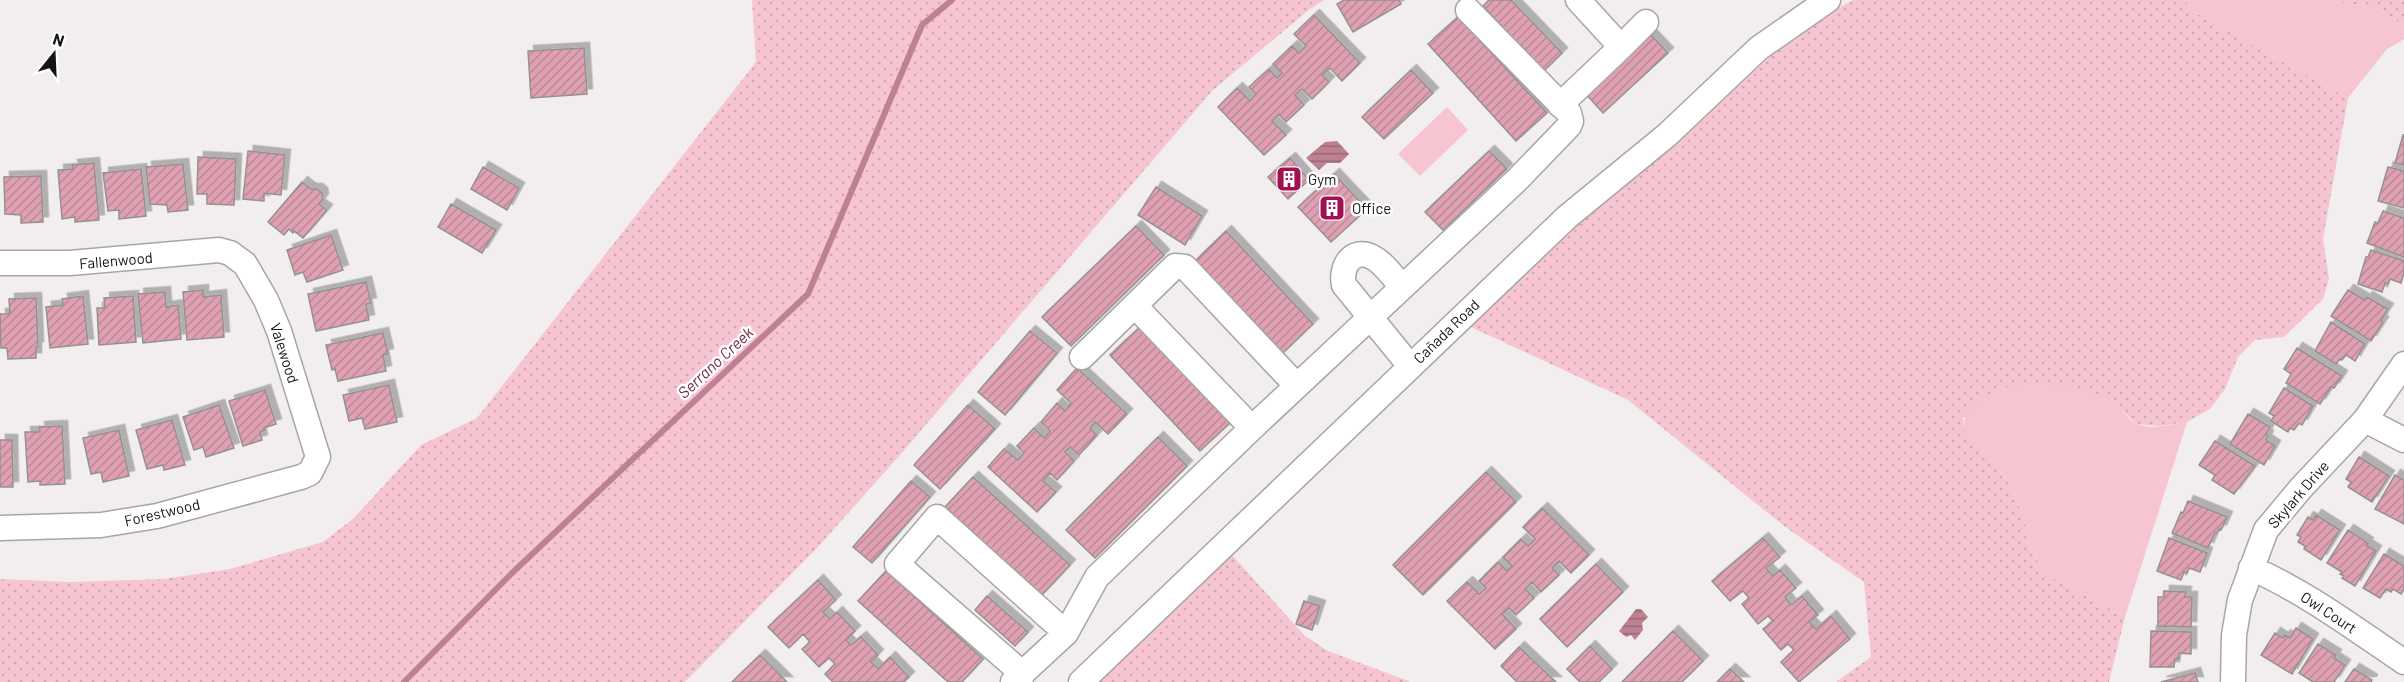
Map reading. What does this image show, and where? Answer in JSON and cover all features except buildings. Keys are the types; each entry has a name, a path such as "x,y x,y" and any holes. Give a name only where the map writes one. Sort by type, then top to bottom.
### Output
{"street":[{"path":"1578,0 1621,47"},
{"name":"Cañada Road","path":"1081,682 1567,217 1667,135 1759,48 1828,0"},
{"path":"1066,633 937,516 897,564 1018,678 1066,633 1097,577 1252,428 1517,180 1569,126 1571,121 1569,113 1468,10"},
{"path":"1560,105 1646,22"},
{"name":"Fallenwood","path":"0,263 70,263 208,250 231,253"},
{"name":"Valewood","path":"231,253 245,264 279,331 309,433 316,447 318,457 315,465"},
{"path":"1402,287 1372,256 1359,255 1349,259 1342,276 1344,285 1410,366"},
{"path":"1082,357 1175,266 1185,267 1297,386"},
{"path":"1135,306 1252,428"},
{"name":"Skylark Drive","path":"2233,682 2234,635 2240,600 2270,524 2365,420 2404,364"},
{"path":"2365,420 2404,440"},
{"name":"Forestwood","path":"0,528 101,525 157,516 301,477 310,473 315,465"},
{"name":"Owl Court","path":"2251,568 2280,580 2404,662"}],"shaded area":[{"path":"752,0 1324,0 1310,9 1212,91 899,456 817,548 685,682 0,682 0,579 70,582 164,579 230,569 323,542 354,518 421,445 477,418 756,62"},
{"path":"1853,0 2186,0 2189,9 2348,98 2323,239 2329,279 2323,299 2284,337 2255,340 2238,357 2225,389 2210,409 2187,422 2158,426 2137,424 2114,403 1963,417 1964,428 2010,484 2023,516 2030,547 2044,573 2125,617 2109,682 1836,682 1871,657 1864,582 1784,526 1628,400 1469,326 1591,209 1663,155 1782,46"},
{"path":"2186,0 2326,0 2380,9 2404,26 2404,39 2387,49 2348,98 2189,9"},
{"path":"2326,0 2404,0 2404,26 2380,9"},
{"path":"1447,107 1468,130 1420,176 1398,154"},
{"path":"1337,141 1349,154 1340,163 1327,163 1319,170 1306,158 1325,142"},
{"path":"2029,383 2062,386 2096,394 2115,404 2130,419 2141,425 2161,426 2187,422 2125,617 2044,573 2030,547 2023,516 2010,484 1964,428 1970,409 1978,401 1998,390"},
{"path":"1231,554 1305,636 1328,651 1411,682 1097,682"},
{"path":"1636,609 1641,609 1648,617 1642,623 1643,630 1635,640 1631,635 1626,637 1619,631"}],"waterway":[{"name":"Serrano Creek","path":"404,682 511,574 808,294 922,25 952,0"}],"place":[{"name":"Gym","path":"1289,179"},
{"name":"Office","path":"1332,208"}]}
